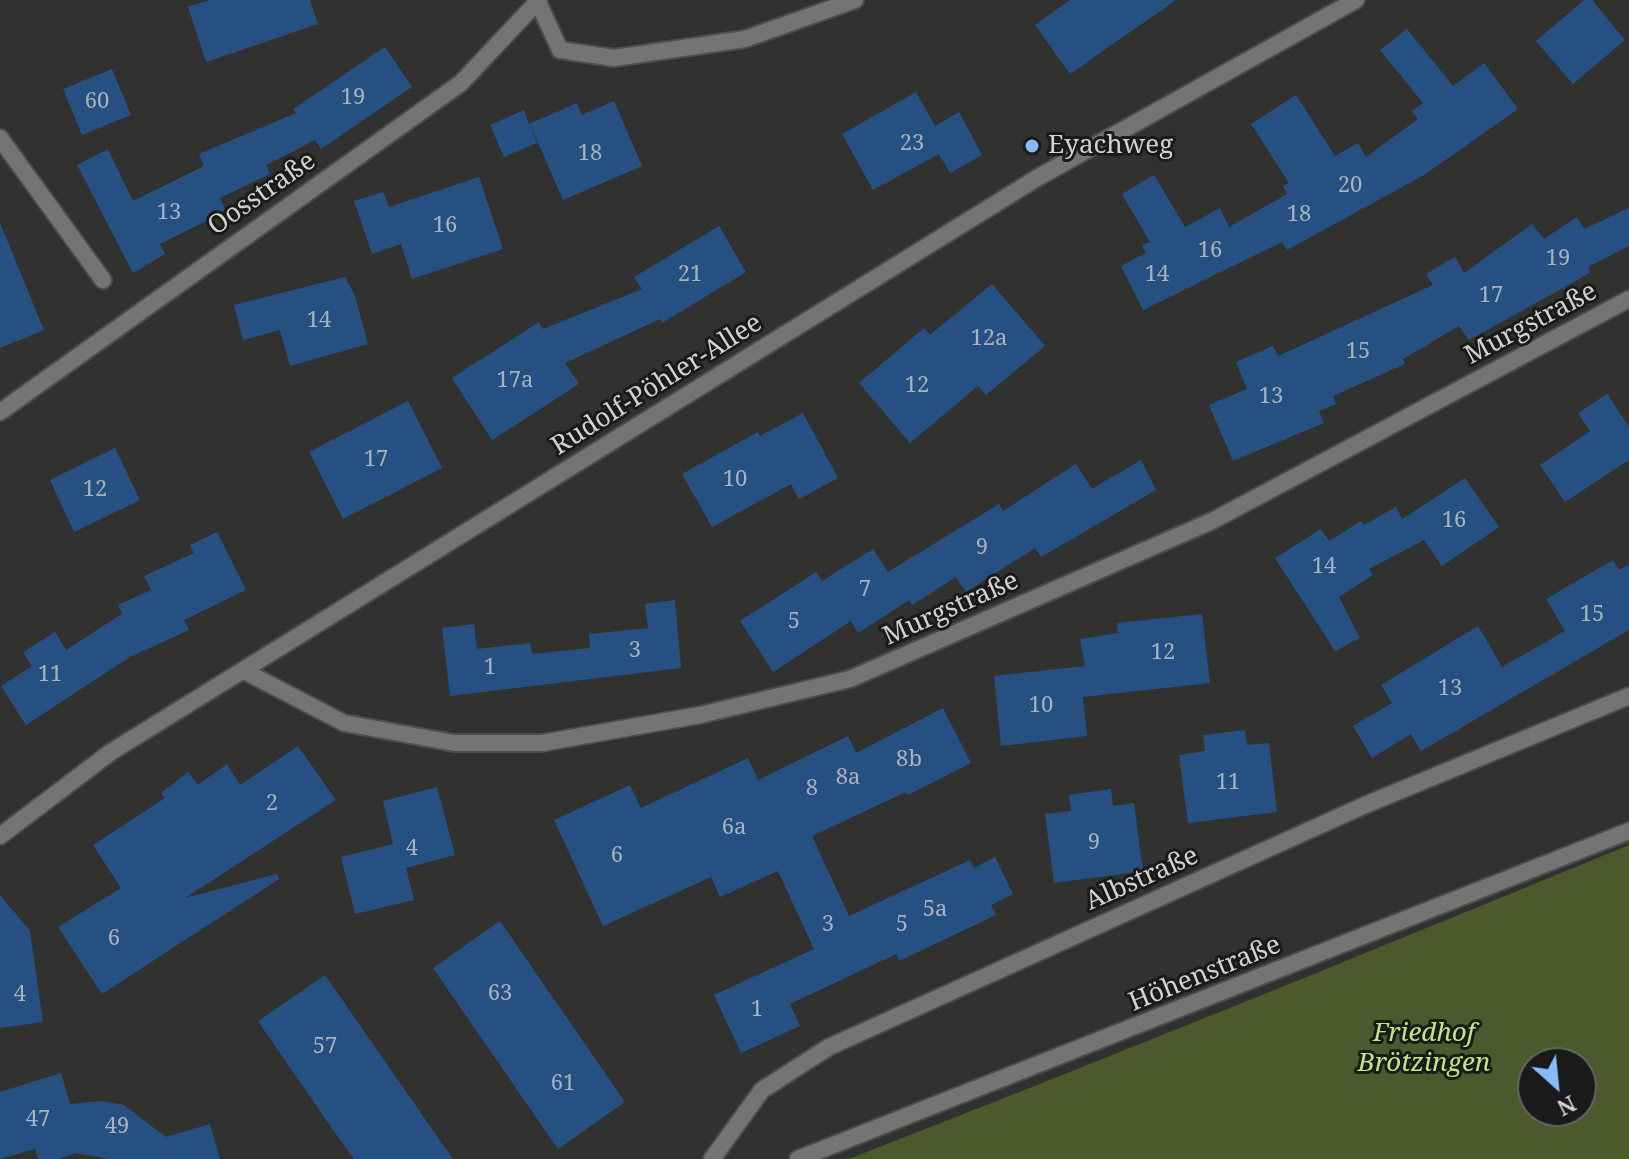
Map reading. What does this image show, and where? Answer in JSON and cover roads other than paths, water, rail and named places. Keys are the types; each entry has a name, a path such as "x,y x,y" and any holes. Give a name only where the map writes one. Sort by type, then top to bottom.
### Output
{"street":[{"path":"539,1 560,50 614,58 745,39 855,0"},
{"name":"Rudolf-Pöhler-Allee","path":"0,836 111,752 246,672 356,600 1037,178 1356,0"},
{"name":"Oosstraße","path":"0,412 461,83 539,1"},
{"path":"0,138 103,280"},
{"name":"Murgstraße","path":"246,672 344,723 454,743 542,743 700,715 850,679 1212,521 1629,299"},
{"name":"Albstraße","path":"712,1159 762,1090 829,1047 1365,805 1629,696"},
{"name":"Höhenstraße","path":"798,1159 1629,831"}],"place":[{"name":"Eyachweg","path":"1032,146"}],"park label":[{"name":"Friedhof Brötzingen","path":"1424,1049"}]}
